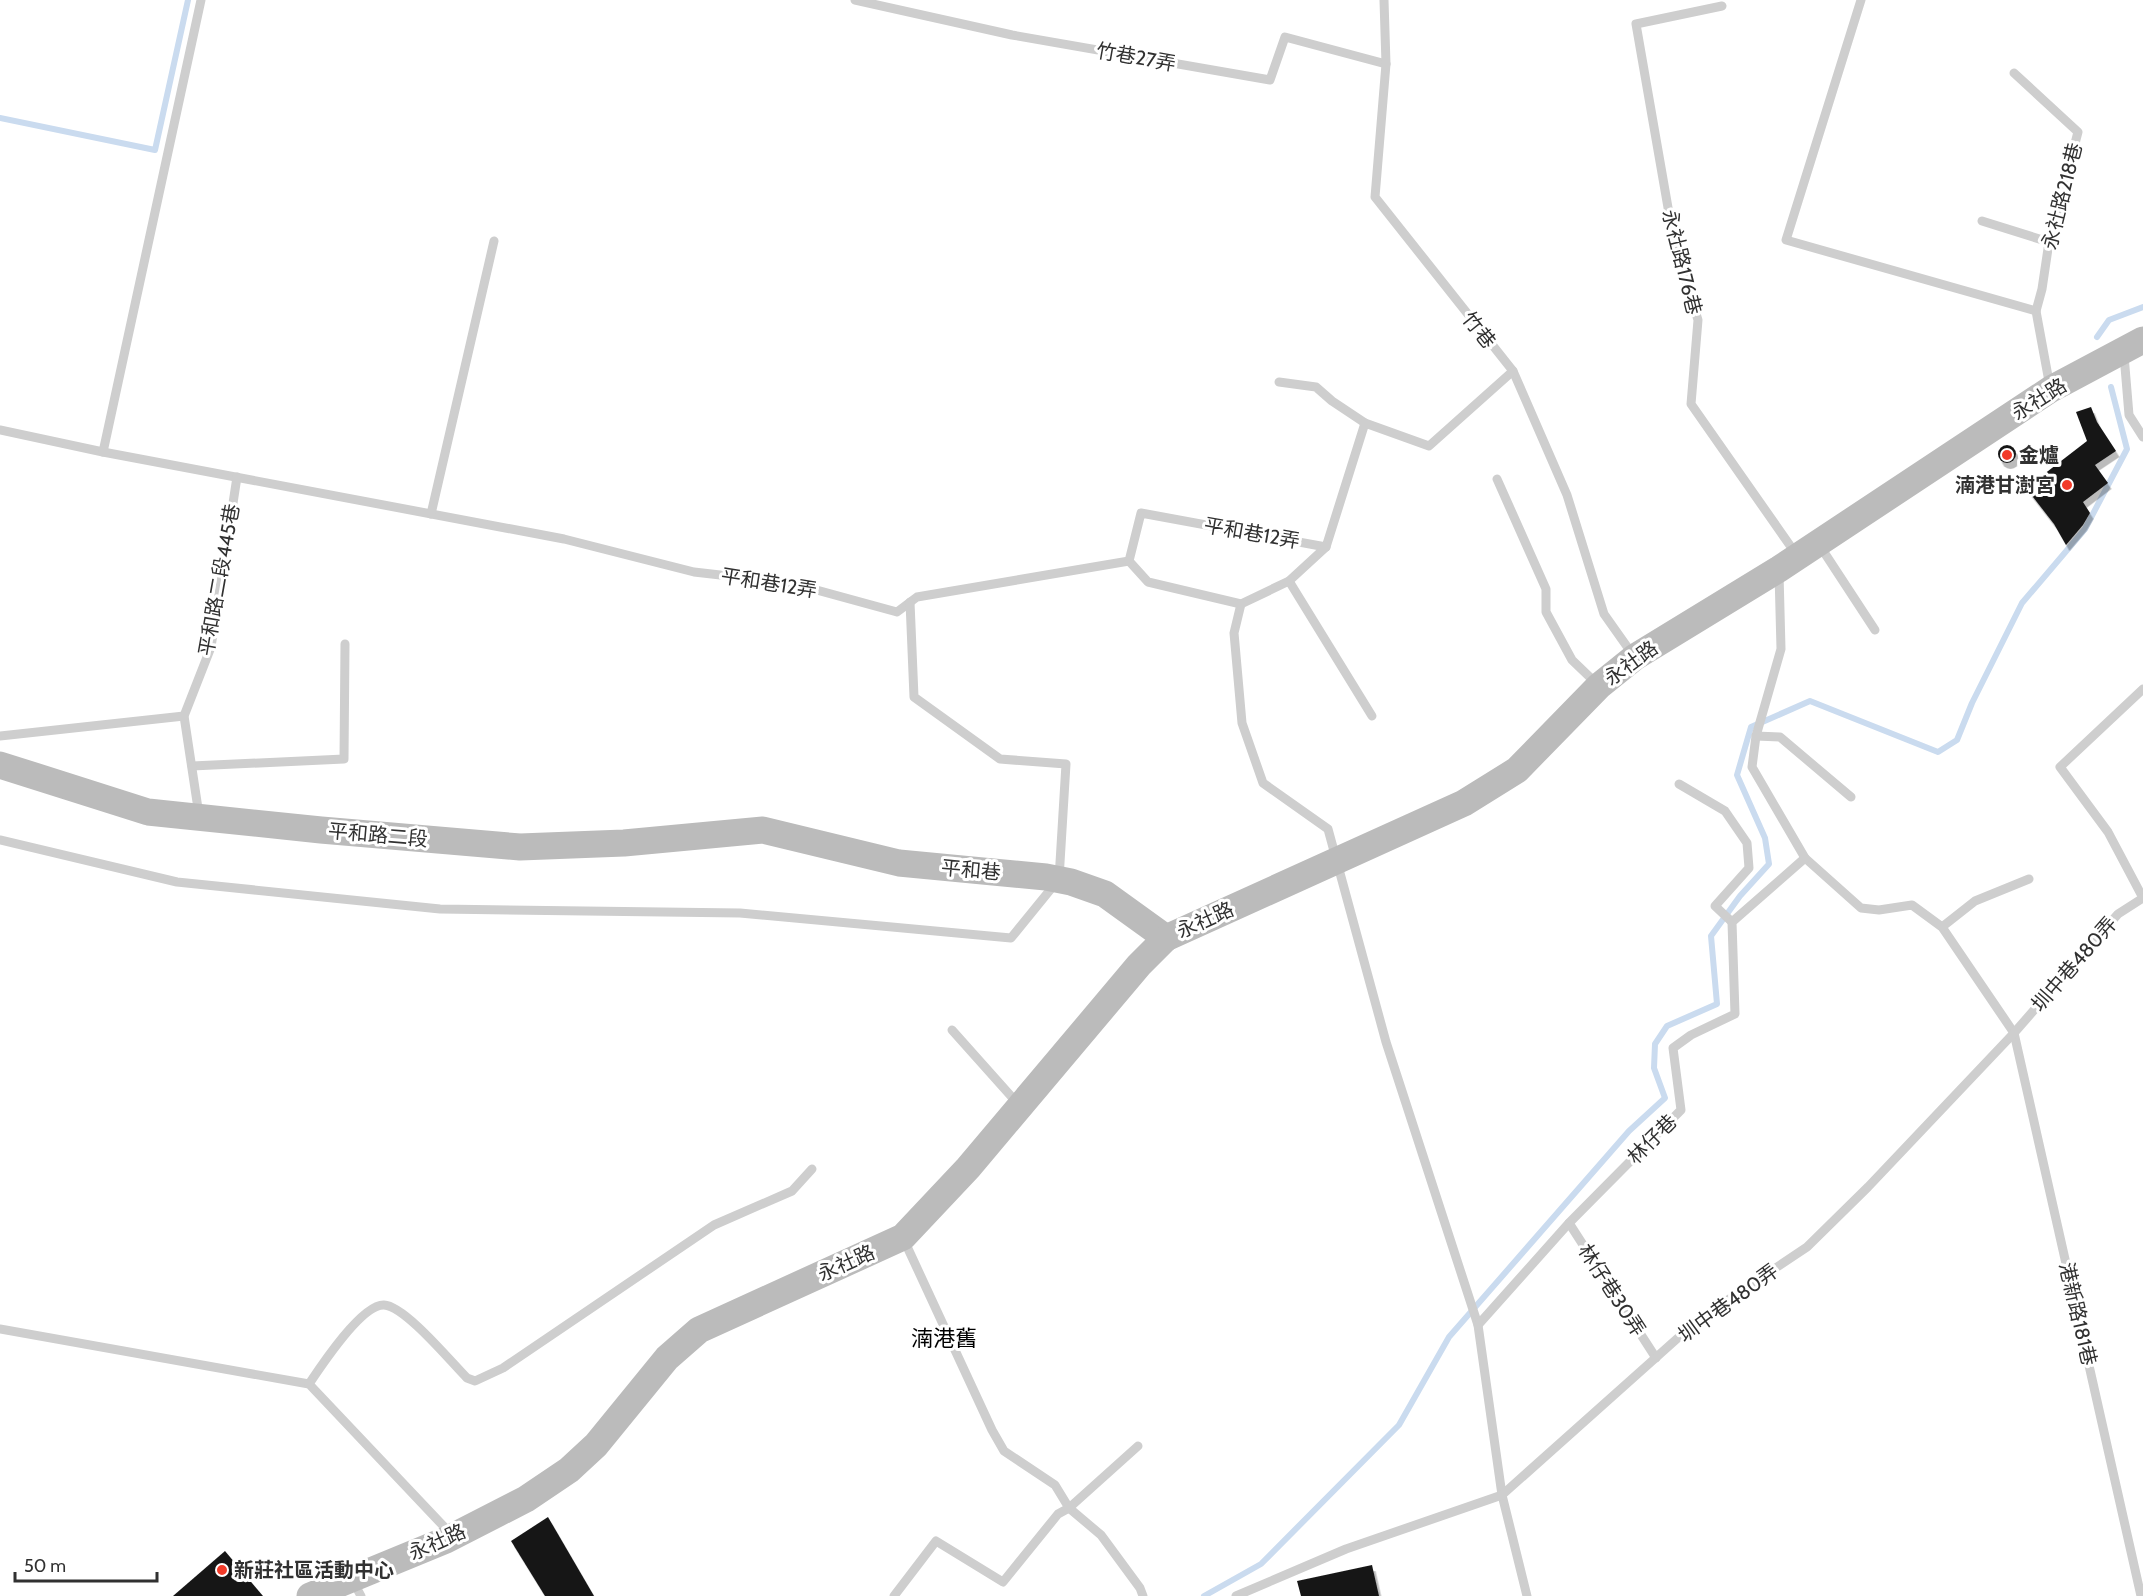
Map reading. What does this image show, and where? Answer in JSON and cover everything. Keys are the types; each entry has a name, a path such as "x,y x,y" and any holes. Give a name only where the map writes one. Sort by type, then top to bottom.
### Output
{"street":[{"name":"永社路","path":"310,1596 356,1587 526,1498 569,1470 596,1445 667,1358 699,1330 903,1237 968,1168 1140,965 1166,938 1464,803 1517,770 1599,686 1635,657 1798,557 2051,389 2133,345"},
{"name":"平和路二段","path":"0,765 148,812 520,847 624,843 763,830"},
{"name":"平和巷","path":"763,830 899,863 1071,882 1105,894 1166,938"}],"lane":[{"path":"103,452 201,0"},
{"name":"竹巷27弄","path":"855,0 1012,35 1270,80 1285,37 1386,64"},
{"name":"竹巷","path":"1384,0 1386,64 1375,197 1513,371 1567,495 1604,614 1635,657"},
{"path":"1861,0 1786,240 2036,311 2051,389"},
{"name":"永社路176巷","path":"1722,6 1636,24 1674,242 1698,320 1691,404 1798,557"},
{"name":"永社路218巷","path":"2014,73 2078,132 2049,242 2042,289 2036,311"},
{"path":"1982,221 2049,242"},
{"path":"0,430 103,452 431,514 494,241"},
{"path":"2133,345 2129,415 2143,437"},
{"path":"1278,382 1316,387 1332,401 1365,423 1429,446 1513,371"},
{"name":"平和巷12弄","path":"431,514 564,539 694,572 791,583 897,612 917,597 1129,561 1141,513 1326,547 1365,423"},
{"name":"平和路二段445巷","path":"184,716 211,647 237,477"},
{"path":"1497,479 1546,589 1546,612 1572,660 1599,686"},
{"path":"1129,561 1148,582 1240,604 1289,581 1326,547"},
{"path":"1798,557 1875,630"},
{"path":"1798,557 1781,649 1757,735 1752,767 1805,858 1861,908 1879,910 1912,905 1942,927 2014,1032"},
{"path":"1289,581 1372,716"},
{"path":"0,840 177,882 440,909 740,913 1011,938 1059,879 1066,764 1000,759 914,697 910,602"},
{"path":"1240,604 1234,633 1242,723 1263,783 1328,829 1386,1042 1478,1325 1502,1495 1527,1596"},
{"path":"192,766 344,759 345,644"},
{"path":"2143,689 2060,767 2108,832 2143,898"},
{"path":"0,736 184,716 199,817"},
{"path":"1757,735 1780,737 1851,797"},
{"path":"1678,784 1725,812 1747,843 1749,868 1715,906 1732,922 1805,858"},
{"path":"1942,927 1975,901 2029,879"},
{"name":"圳中巷480弄","path":"1236,1596 1347,1549 1502,1495 1698,1320 1807,1247 1868,1187 2014,1032 2118,914 2143,898"},
{"name":"林仔巷","path":"1478,1325 1569,1223 1681,1110 1673,1048 1691,1035 1735,1014 1732,922"},
{"path":"952,1030 1021,1107"},
{"name":"港新路181巷","path":"2014,1032 2141,1596"},
{"path":"309,1384 335,1346 363,1315 376,1307 385,1305 407,1316 467,1378 475,1381 503,1368 714,1225 792,1191 812,1169"},
{"name":"林仔巷30弄","path":"1569,1223 1656,1358"},
{"path":"903,1237 992,1430 1004,1451 1055,1485 1069,1508 1101,1534 1140,1587 1143,1596"},
{"path":"0,1329 309,1384 453,1536"},
{"path":"894,1596 936,1541 1003,1582 1058,1514 1069,1508 1137,1446"}],"building":[{"name":"湳港甘澍宮","path":"2091,407 2097,422 2116,451 2095,465 2108,483 2083,502 2090,513 2066,545 2054,524 2026,488 2087,441 2076,412"},
{"name":"金爐","path":"2007,445 2013,448 2016,454 2013,460 2007,463 2001,460 1998,454 2001,448"},
{"path":"548,1517 594,1596 545,1596 511,1541"},
{"name":"新莊社區活動中心","path":"225,1551 263,1596 173,1596"},
{"path":"1372,1565 1379,1596 1301,1596 1297,1581"}],"waterway":[{"path":"0,118 155,150 188,0"},
{"path":"2097,337 2109,320 2143,307"},
{"path":"1204,1596 1261,1564 1399,1425 1449,1337 1629,1131 1665,1098 1654,1068 1655,1044 1667,1026 1717,1004 1711,936 1740,896 1769,864 1765,838 1737,775 1751,727 1810,701 1938,752 1957,740 1972,703 2022,603 2085,529 2127,449 2111,387"}],"place":[{"name":"金爐","path":"2007,455"},
{"name":"湳港甘澍宮","path":"2067,485"},
{"name":"新莊社區活動中心","path":"222,1570"}],"district":[{"name":"湳港舊","path":"944,1338"}]}
